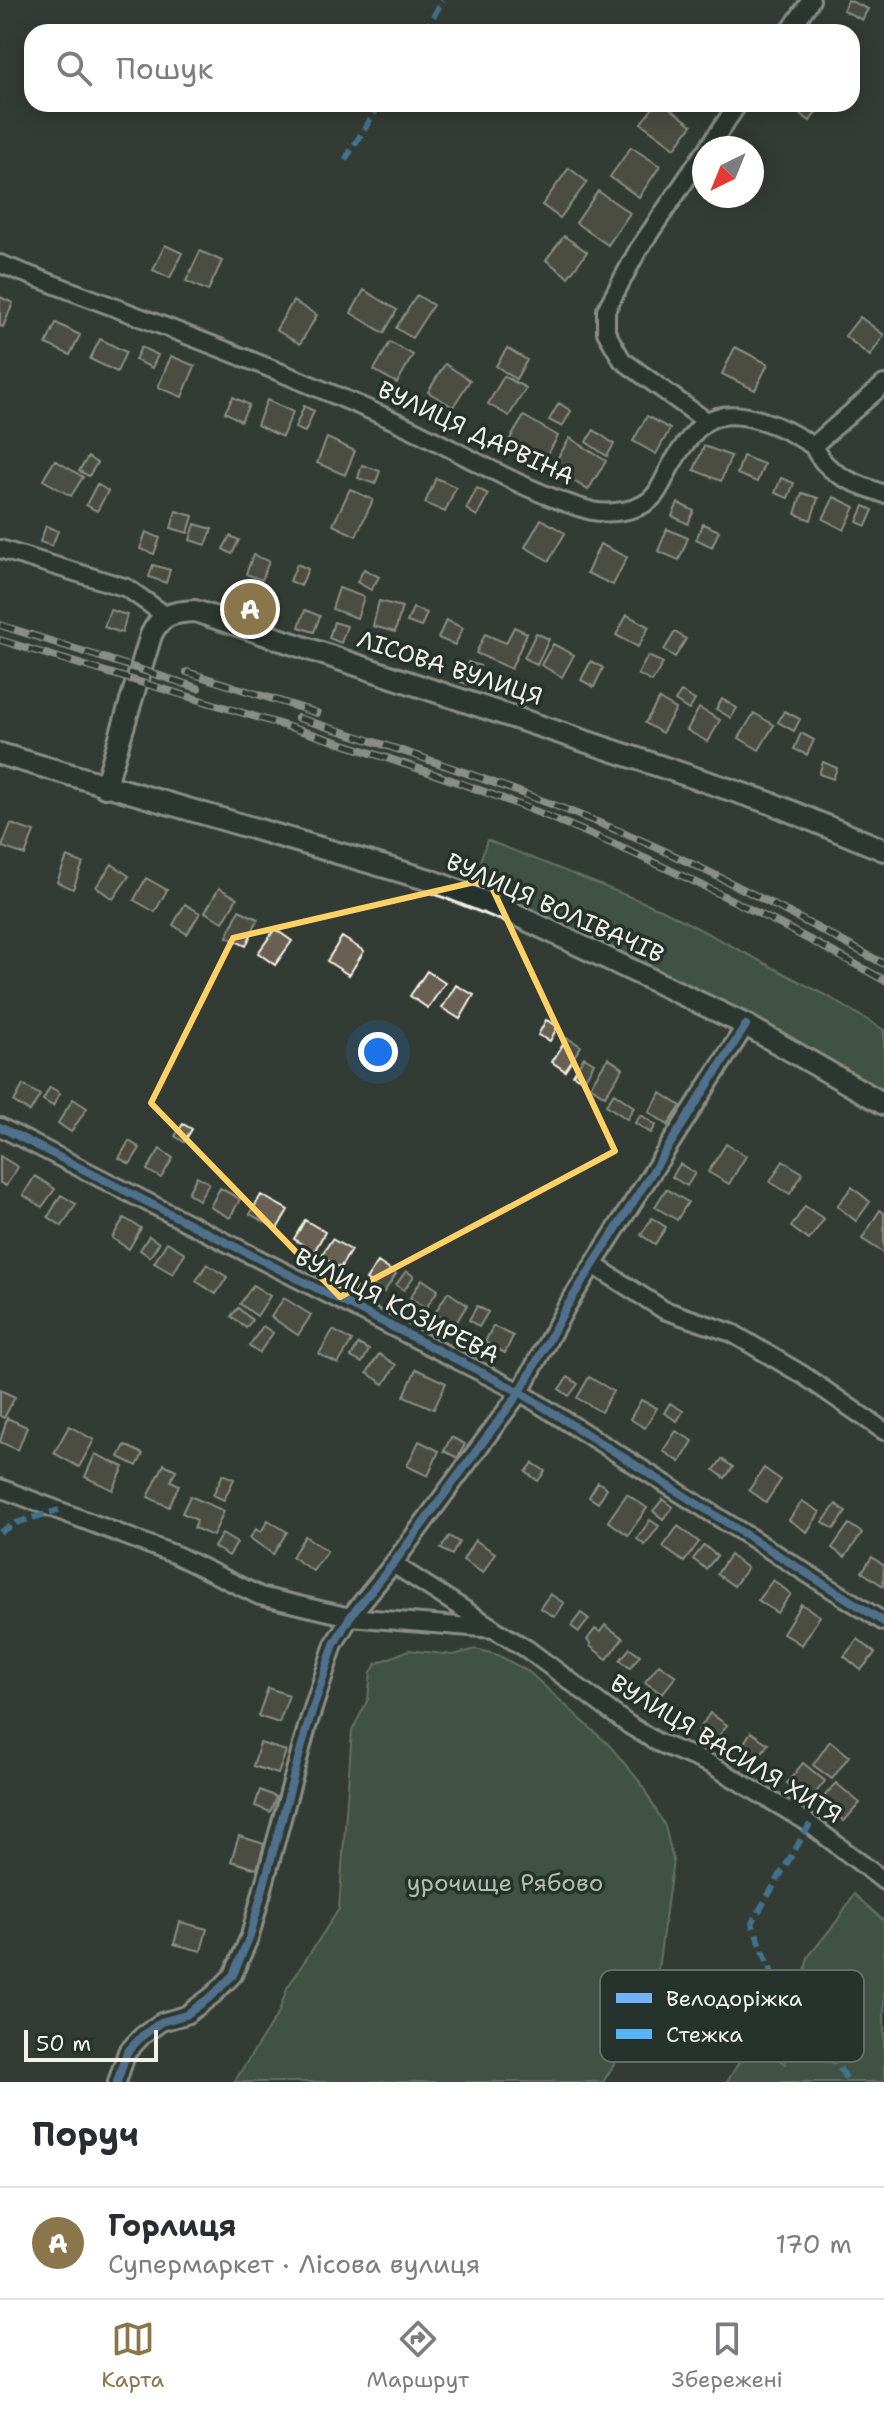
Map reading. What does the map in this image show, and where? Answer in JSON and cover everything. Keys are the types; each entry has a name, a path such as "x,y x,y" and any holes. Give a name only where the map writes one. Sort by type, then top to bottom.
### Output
{"street":[{"path":"794,24 811,0"},
{"path":"716,136 733,112"},
{"path":"692,171 638,250 606,310 606,332 622,360 706,421 730,416 763,420 792,432 813,446 820,460 840,478 884,494"},
{"name":"ВУЛИЦЯ ДАРВІНА","path":"0,264 216,346 390,419 539,491 594,511 624,512 653,497 676,457 706,421"},
{"path":"813,446 884,384"},
{"path":"0,549 127,588 165,615 157,623 142,657 105,787"},
{"name":"ЛІСОВА ВУЛИЦЯ","path":"165,615 195,611 759,799 883,848"},
{"name":"ВУЛИЦЯ ВОЛІВАЧІВ","path":"0,754 433,881 506,910 746,1025 884,1104"},
{"path":"117,2082 127,2052 142,2036 161,2022 186,2015 233,1975 250,1936 307,1727 334,1644 350,1617 520,1392 567,1306 746,1025"},
{"name":"ВУЛИЦЯ КОЗИРЕВА","path":"0,1127 520,1392 884,1622"},
{"path":"595,1266 664,1310 732,1333 803,1375 884,1431"},
{"name":"ВУЛИЦЯ ВАСИЛЯ ХИТЯ","path":"0,1488 176,1555 260,1596 350,1617 494,1629 527,1649 629,1725 657,1742 710,1764 795,1814 884,1881"},
{"path":"393,1564 494,1629"}],"highlighted area":[{"path":"488,879 615,1151 340,1297 151,1103 233,938"}],"green space":[{"path":"487,840 663,910 829,997 884,1030 884,1099 471,890"},
{"name":"урочище Рябово","path":"476,1649 498,1655 529,1672 610,1746 640,1782 665,1826 673,1860 658,1970 600,1970 600,2062 616,2062 603,2082 234,2082 279,2012 287,1988 339,1909 352,1731 368,1699 371,1672 377,1663 409,1650 453,1655"},
{"path":"854,1894 884,1921 884,2082 727,2082 739,2062 864,2062 864,1970 805,1970 808,1957"}],"building":[{"path":"848,0 868,9 862,20 843,10"},
{"path":"650,112 675,112 692,125 675,148 641,123"},
{"path":"797,112 816,112 810,121"},
{"path":"631,147 660,166 639,197 610,177"},
{"path":"569,168 587,182 560,218 542,205"},
{"path":"598,191 630,213 608,245 576,223"},
{"path":"564,236 587,252 568,277 546,260"},
{"path":"165,245 182,253 170,278 153,270"},
{"path":"200,251 222,261 208,291 186,281"},
{"path":"364,290 397,310 384,333 351,313"},
{"path":"417,295 433,305 412,338 396,328"},
{"path":"0,297 13,303 3,327 0,326"},
{"path":"293,301 317,315 300,344 276,330"},
{"path":"860,317 884,335 870,356 845,336"},
{"path":"56,323 80,335 70,355 46,344"},
{"path":"100,339 126,352 117,372 90,359"},
{"path":"390,342 413,355 397,383 374,370"},
{"path":"141,347 158,355 152,368 135,360"},
{"path":"735,347 768,364 755,390 722,374"},
{"path":"507,348 527,360 516,379 496,366"},
{"path":"171,356 195,366 182,397 158,387"},
{"path":"445,364 470,380 453,407 428,392"},
{"path":"504,376 526,388 509,416 488,404"},
{"path":"233,397 249,405 241,421 225,412"},
{"path":"267,400 293,412 282,437 257,425"},
{"path":"559,403 571,411 562,427 549,420"},
{"path":"304,406 314,411 305,432 295,428"},
{"path":"524,416 558,436 545,459 510,439"},
{"path":"647,416 670,429 656,454 633,441"},
{"path":"594,430 614,444 607,456 586,442"},
{"path":"327,438 355,451 345,475 317,463"},
{"path":"570,438 606,461 588,490 552,467"},
{"path":"704,446 731,456 721,481 694,470"},
{"path":"743,456 764,464 757,482 737,474"},
{"path":"88,457 97,463 89,476 79,471"},
{"path":"55,460 83,477 71,496 43,480"},
{"path":"362,465 380,471 375,484 358,478"},
{"path":"436,478 456,487 445,512 425,503"},
{"path":"781,478 794,483 788,498 775,493"},
{"path":"97,484 108,491 97,511 86,505"},
{"path":"477,488 488,494 477,516 466,509"},
{"path":"350,489 373,500 356,536 333,525"},
{"path":"802,493 818,498 811,520 795,514"},
{"path":"834,497 855,507 844,530 823,519"},
{"path":"678,503 694,511 688,524 672,516"},
{"path":"864,506 873,510 866,526 857,522"},
{"path":"176,511 193,516 188,533 171,528"},
{"path":"541,519 565,533 549,561 525,547"},
{"path":"195,524 212,529 206,545 190,540"},
{"path":"703,524 719,531 712,547 696,539"},
{"path":"46,526 58,531 52,546 40,542"},
{"path":"667,529 688,538 679,560 658,551"},
{"path":"146,532 160,538 154,554 140,549"},
{"path":"230,536 239,540 232,554 223,549"},
{"path":"600,544 627,557 613,585 587,573"},
{"path":"253,555 269,561 262,580 246,574"},
{"path":"297,564 308,569 301,586 290,581"},
{"path":"153,565 170,570 166,583 149,577"},
{"path":"364,569 379,577 371,590 357,582"},
{"path":"339,588 364,597 357,618 332,609"},
{"path":"379,601 402,607 395,632 373,626"},
{"path":"413,608 427,613 421,627 407,622"},
{"path":"110,610 127,615 122,633 104,627"},
{"path":"305,610 320,616 314,632 299,627"},
{"path":"627,615 649,627 638,647 616,635"},
{"path":"446,620 463,628 455,645 438,638"},
{"path":"334,622 347,626 341,643 329,638"},
{"path":"514,627 527,633 511,669 476,653 485,634 506,643"},
{"path":"675,632 686,639 675,657 664,650"},
{"path":"536,633 549,639 537,665 524,658"},
{"path":"553,644 574,655 562,677 541,665"},
{"path":"648,656 663,663 652,682 638,674"},
{"path":"591,661 603,668 594,687 581,680"},
{"path":"468,662 480,666 473,686 461,682"},
{"path":"681,692 695,700 689,710 675,701"},
{"path":"659,699 676,709 662,733 645,723"},
{"path":"722,699 737,708 731,718 716,709"},
{"path":"699,708 720,720 708,742 687,730"},
{"path":"784,711 800,719 794,731 778,722"},
{"path":"754,713 774,725 759,750 739,738"},
{"path":"801,733 814,740 807,755 794,749"},
{"path":"823,762 837,768 833,779 819,774"},
{"path":"11,824 34,832 25,855 2,847"},
{"path":"67,857 83,863 73,889 57,882"},
{"path":"112,864 129,876 113,899 96,887"},
{"path":"146,878 167,890 155,912 134,900"},
{"path":"219,888 237,898 223,922 205,912"},
{"path":"185,904 200,913 187,934 173,925"},
{"path":"239,910 258,919 246,946 227,937"},
{"path":"275,929 292,941 275,965 258,953"},
{"path":"342,937 364,951 349,975 327,961"},
{"path":"427,971 445,983 428,1008 410,996"},
{"path":"456,985 474,995 460,1019 442,1008"},
{"path":"546,1020 558,1026 550,1041 538,1035"},
{"path":"567,1038 581,1046 565,1071 552,1062"},
{"path":"584,1057 594,1063 584,1081 573,1075"},
{"path":"608,1058 623,1068 605,1096 590,1086"},
{"path":"23,1085 40,1095 30,1112 14,1102"},
{"path":"50,1087 60,1093 53,1106 43,1100"},
{"path":"614,1093 634,1107 627,1119 606,1105"},
{"path":"661,1093 681,1106 668,1125 649,1112"},
{"path":"73,1099 87,1108 71,1132 58,1123"},
{"path":"641,1115 656,1125 651,1133 635,1123"},
{"path":"183,1124 192,1129 184,1142 175,1136"},
{"path":"129,1141 140,1148 130,1164 119,1158"},
{"path":"726,1144 746,1156 729,1184 708,1172"},
{"path":"160,1149 173,1158 161,1178 147,1170"},
{"path":"0,1156 18,1167 6,1186 0,1183"},
{"path":"783,1161 803,1173 790,1194 770,1182"},
{"path":"680,1164 695,1173 687,1186 672,1177"},
{"path":"35,1176 55,1189 42,1207 23,1195"},
{"path":"197,1176 209,1183 199,1200 188,1193"},
{"path":"852,1187 870,1202 856,1221 837,1206"},
{"path":"220,1188 240,1199 230,1218 210,1207"},
{"path":"666,1189 688,1202 677,1220 655,1207"},
{"path":"61,1195 76,1204 62,1226 48,1217"},
{"path":"261,1195 288,1210 277,1229 250,1214"},
{"path":"805,1206 824,1219 809,1240 791,1227"},
{"path":"880,1210 884,1213 884,1253 862,1239"},
{"path":"124,1218 141,1228 129,1249 112,1238"},
{"path":"652,1218 666,1227 655,1244 641,1235"},
{"path":"305,1220 325,1232 314,1252 294,1239"},
{"path":"149,1236 159,1243 150,1257 140,1250"},
{"path":"332,1239 351,1250 340,1268 321,1256"},
{"path":"167,1242 185,1253 173,1274 154,1263"},
{"path":"378,1262 396,1274 384,1292 366,1280"},
{"path":"207,1264 227,1277 216,1294 196,1281"},
{"path":"406,1271 414,1276 404,1290 396,1285"},
{"path":"422,1279 438,1290 426,1308 410,1298"},
{"path":"253,1285 270,1296 257,1316 240,1304"},
{"path":"448,1292 467,1305 454,1326 435,1313"},
{"path":"284,1298 311,1315 298,1335 271,1317"},
{"path":"477,1306 488,1312 479,1327 469,1320"},
{"path":"238,1308 252,1320 246,1328 231,1316"},
{"path":"263,1326 273,1333 259,1353 249,1346"},
{"path":"493,1326 513,1336 505,1353 485,1342"},
{"path":"333,1330 352,1341 338,1364 319,1354"},
{"path":"358,1344 369,1350 362,1363 351,1357"},
{"path":"379,1354 396,1365 384,1384 367,1373"},
{"path":"416,1369 446,1383 434,1409 404,1396"},
{"path":"568,1377 578,1384 569,1396 559,1389"},
{"path":"589,1377 613,1391 601,1412 577,1398"},
{"path":"0,1390 15,1397 4,1418 0,1416"},
{"path":"641,1400 657,1408 645,1428 630,1419"},
{"path":"670,1403 683,1411 677,1421 664,1413"},
{"path":"7,1418 27,1427 18,1450 0,1442"},
{"path":"69,1426 94,1440 79,1467 54,1453"},
{"path":"676,1431 693,1441 680,1462 663,1451"},
{"path":"451,1437 465,1444 458,1458 444,1451"},
{"path":"419,1441 439,1451 428,1476 407,1466"},
{"path":"125,1445 143,1454 137,1466 119,1457"},
{"path":"95,1454 124,1467 113,1490 85,1477"},
{"path":"722,1459 733,1467 725,1478 714,1470"},
{"path":"533,1463 545,1471 538,1481 526,1472"},
{"path":"164,1464 176,1470 171,1481 179,1485 169,1507 148,1497"},
{"path":"764,1468 781,1480 766,1502 749,1490"},
{"path":"223,1474 234,1479 224,1500 213,1495"},
{"path":"598,1482 607,1488 598,1503 589,1497"},
{"path":"627,1494 647,1508 628,1535 608,1521"},
{"path":"190,1496 224,1511 213,1536 194,1528 197,1520 182,1513"},
{"path":"663,1499 673,1507 663,1519 653,1511"},
{"path":"802,1501 820,1512 807,1532 789,1520"},
{"path":"836,1504 846,1512 834,1529 823,1522"},
{"path":"268,1520 287,1532 273,1554 250,1538 256,1529 261,1532"},
{"path":"650,1520 659,1526 645,1545 637,1539"},
{"path":"849,1524 862,1533 845,1557 832,1548"},
{"path":"678,1526 699,1542 684,1562 663,1547"},
{"path":"222,1534 237,1543 229,1556 214,1547"},
{"path":"305,1536 327,1551 313,1571 292,1557"},
{"path":"449,1536 459,1542 452,1555 441,1549"},
{"path":"475,1540 495,1553 483,1573 463,1560"},
{"path":"704,1545 717,1556 706,1569 693,1559"},
{"path":"730,1555 747,1568 734,1586 717,1574"},
{"path":"872,1557 884,1566 883,1586 862,1572"},
{"path":"773,1580 791,1594 777,1613 758,1600"},
{"path":"550,1594 564,1603 555,1617 540,1608"},
{"path":"801,1604 820,1616 802,1645 783,1633"},
{"path":"581,1613 589,1619 579,1632 571,1626"},
{"path":"605,1625 623,1638 607,1659 587,1640 595,1629 600,1632"},
{"path":"858,1639 875,1653 861,1670 844,1656"},
{"path":"630,1648 640,1655 630,1668 620,1660"},
{"path":"659,1664 676,1676 662,1694 645,1682"},
{"path":"268,1688 289,1695 279,1723 258,1716"},
{"path":"710,1713 727,1725 714,1743 698,1731"},
{"path":"751,1732 768,1744 756,1761 740,1749"},
{"path":"830,1741 849,1756 832,1779 813,1765"},
{"path":"260,1743 286,1751 278,1774 253,1766"},
{"path":"803,1763 825,1781 809,1801 787,1783"},
{"path":"836,1783 860,1803 844,1821 820,1801"},
{"path":"260,1790 276,1797 270,1812 255,1806"},
{"path":"239,1836 264,1844 257,1869 231,1861"},
{"path":"180,1922 207,1929 201,1951 174,1944"}],"railway":[{"path":"0,625 198,688"},
{"path":"0,640 304,732 485,792 688,878 884,980"},
{"path":"187,672 317,713"},
{"path":"298,718 462,771 624,833 723,879 884,964"}],"marked path":[{"path":"429,24 443,0"},
{"path":"345,160 375,112"},
{"path":"0,1532 16,1523 59,1510"},
{"path":"771,1970 752,1923 810,1824"},
{"path":"835,2062 849,2082"}],"cycle path":[{"path":"117,2082 127,2052 142,2036 161,2022 186,2015 233,1975 250,1936 307,1727 334,1644 350,1617 520,1392 567,1306 746,1025"},
{"path":"0,1127 520,1392 884,1622"}],"place":[{"name":"Горлиця","path":"250,609"}]}
